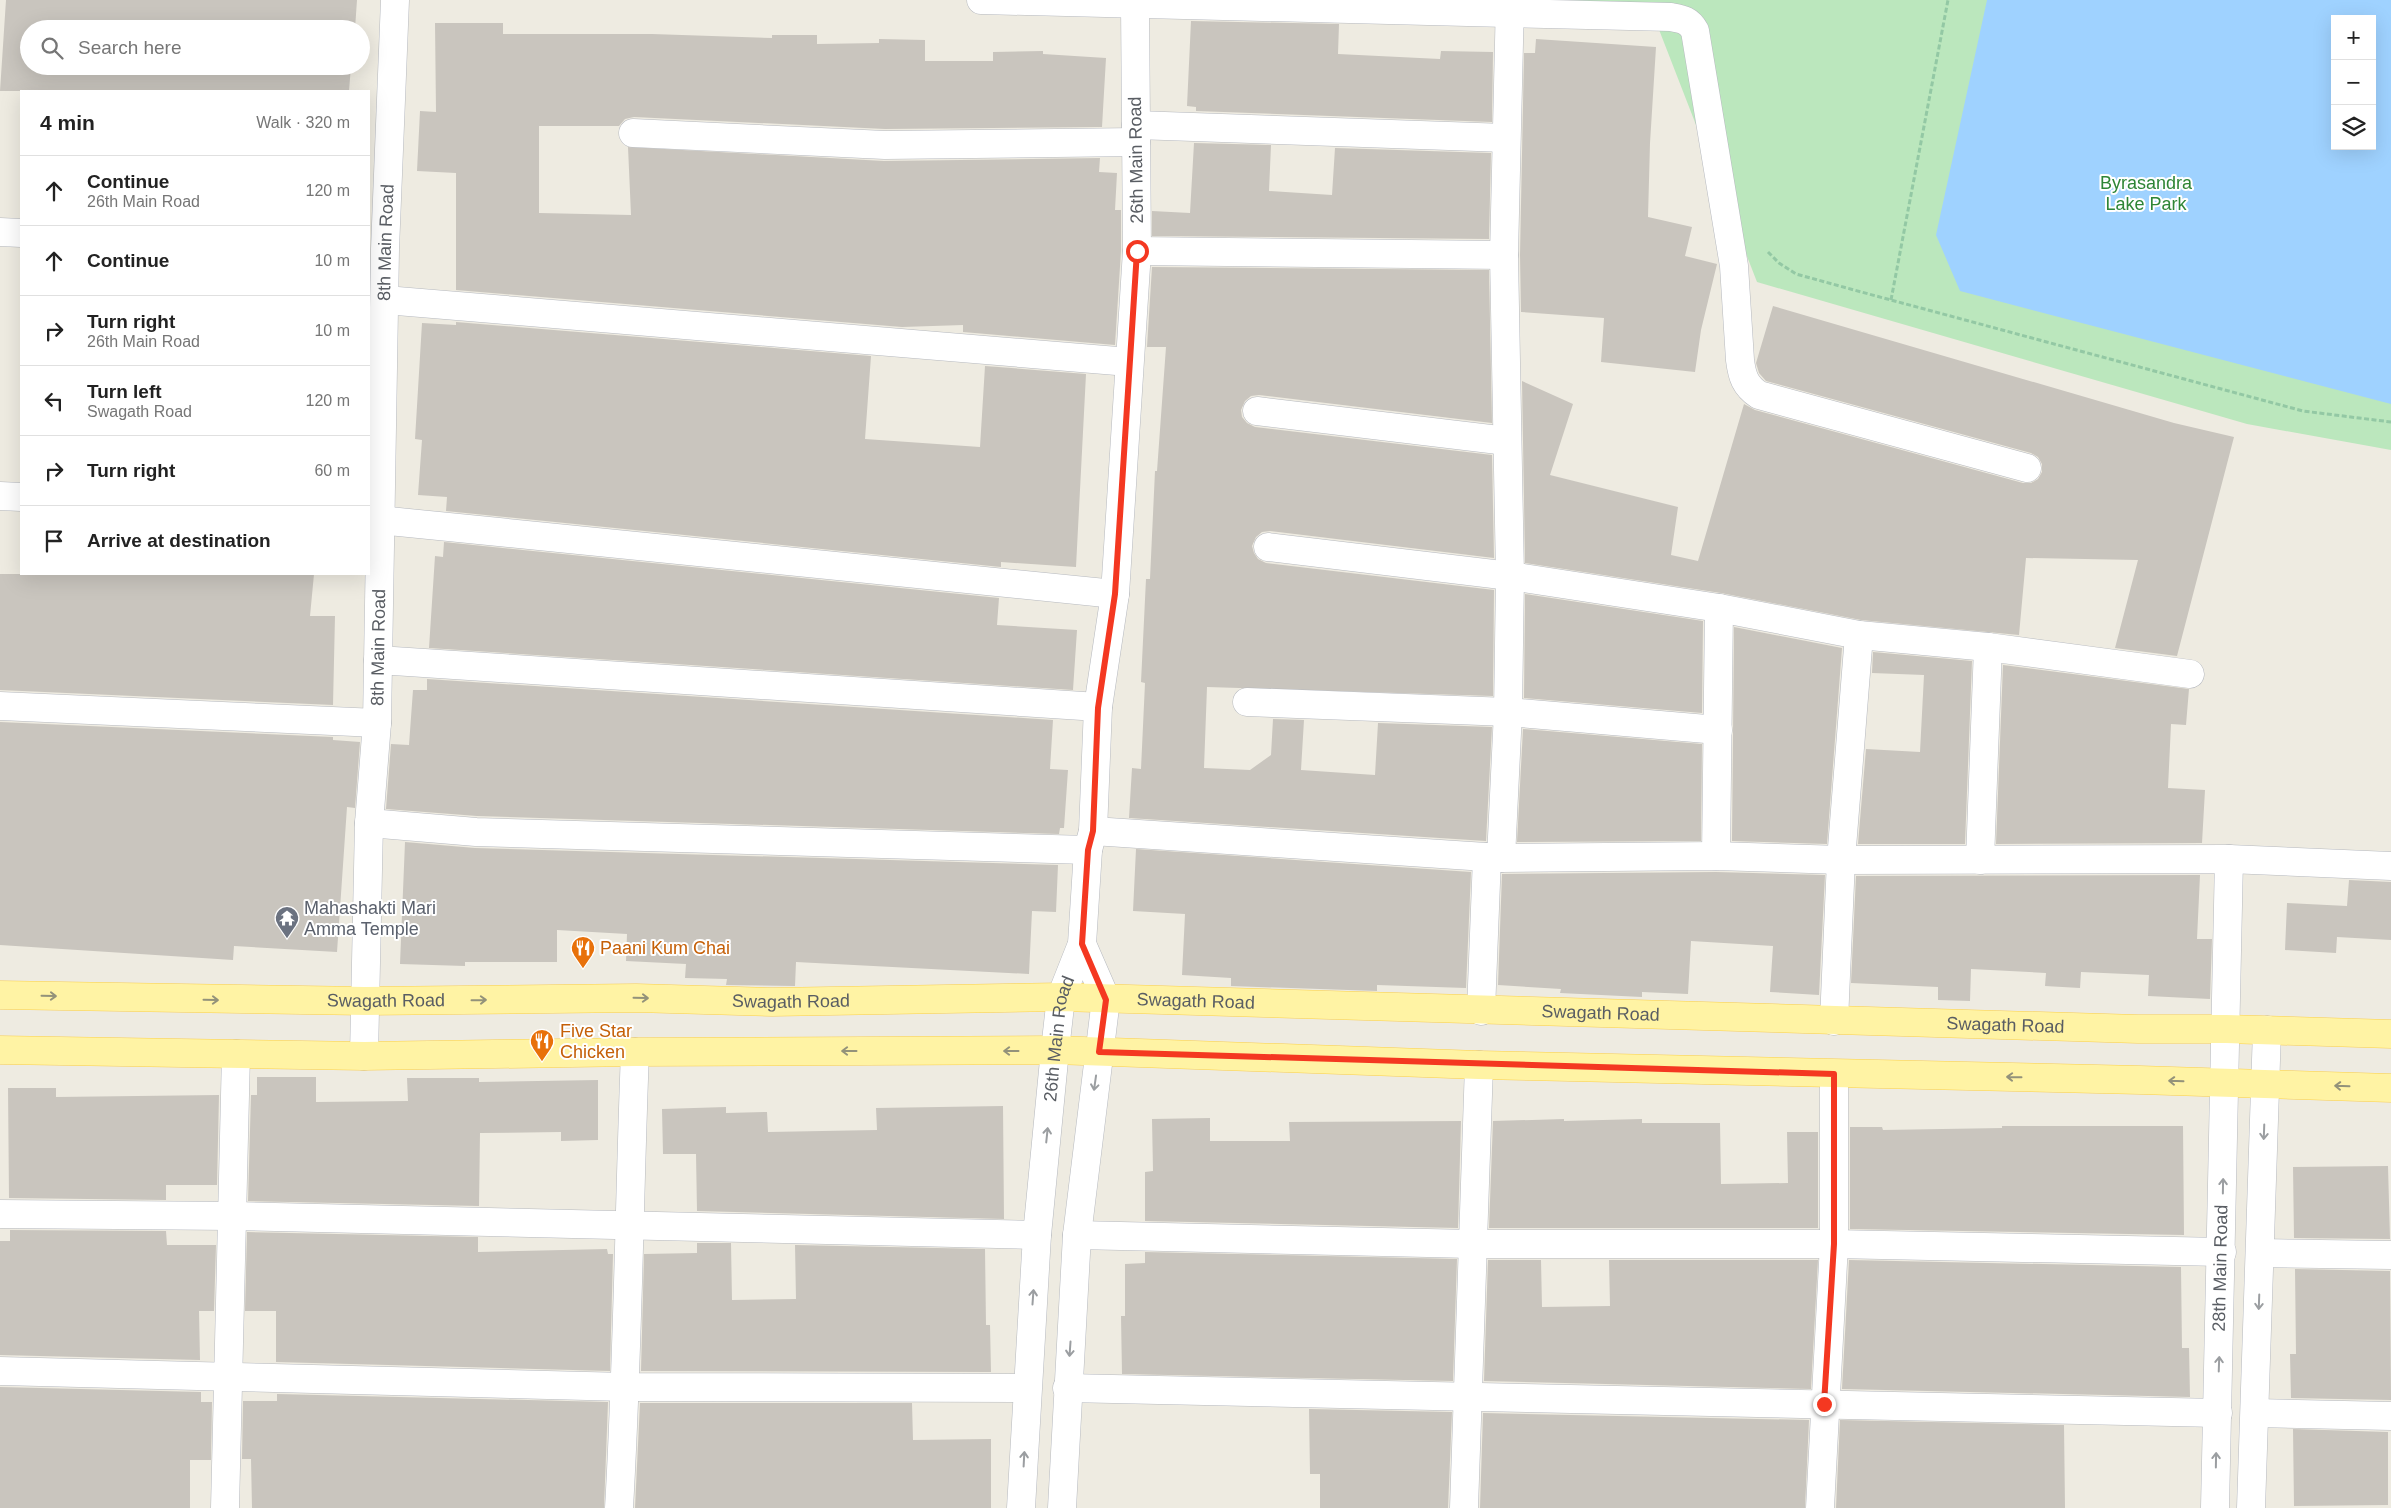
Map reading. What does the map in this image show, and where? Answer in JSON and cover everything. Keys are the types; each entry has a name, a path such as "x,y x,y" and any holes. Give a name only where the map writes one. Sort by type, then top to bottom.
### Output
{"main road":[{"name":"Swagath Road","path":"0,995 365,1002 636,998 772,1002 1061,998 1834,1021 2391,1034"},
{"path":"0,1050 364,1056 635,1052 1055,1050 1479,1065 2225,1082 2391,1088"}],"street":[{"name":"8th Main Road","path":"364,1056 369,823 377,723 378,660 375,519 385,300 377,248 395,0"},
{"path":"981,0 1135,4 1236,3 1510,6 1671,17 1686,20 1692,24 1695,31 1734,266 1742,375 1749,388 1759,395 2027,468"},
{"name":"26th Main Road","path":"1021,1508 1037,1235 1055,1050 1061,998 1082,944 1098,708 1115,594 1137,251 1135,4"},
{"path":"1481,1011 1508,712 1510,576 1504,254 1510,6"},
{"path":"633,133 885,145 1136,133 1506,138"},
{"path":"0,232 20,233"},
{"path":"1137,251 1504,254"},
{"path":"385,300 1129,362"},
{"path":"1257,412 1507,441"},
{"path":"0,496 20,497"},
{"path":"375,519 1115,594"},
{"path":"1268,546 1510,576 1719,608 1859,635 1988,646 2190,674"},
{"path":"1716,856 1719,608"},
{"path":"1834,1021 1841,860 1859,635"},
{"path":"1980,860 1988,646"},
{"path":"378,660 1098,708"},
{"path":"1247,702 1508,712 1718,730"},
{"path":"0,706 377,723"},
{"path":"369,823 486,832 1090,840 1494,857 1716,856 1841,860 2229,859 2391,866"},
{"name":"28th Main Road","path":"2215,1508 2229,859"},
{"path":"1062,1508 1067,1388 1077,1235 1106,1000 1082,944"},
{"path":"2251,1508 2267,1030"},
{"path":"619,1508 626,1387 628,1225 635,1052"},
{"path":"225,1508 236,1054"},
{"path":"1464,1508 1479,1065"},
{"path":"1820,1508 1824,1404 1834,1244 1834,1074"},
{"path":"0,1214 232,1216 1037,1235"},
{"path":"1077,1235 1472,1244 1834,1244 2222,1252"},
{"path":"2261,1253 2391,1255"},
{"path":"0,1370 626,1387 1027,1388"},
{"path":"1067,1388 2218,1413"},
{"path":"2255,1413 2391,1416"}],"path":[{"path":"1891,300 1948,0"},
{"path":"1765,248 1778,263 1796,274 2303,411 2391,422"}],"green space":[{"name":"Byrasandra Lake Park","path":"1517,0 2391,0 2391,450 2247,424 1757,282 1651,9"}],"water":[{"path":"1987,0 2391,0 2391,404 1960,291 1936,235"}],"building":[{"path":"6,0 357,0 356,20 20,20 20,75 350,75 349,90 0,91"},
{"path":"1191,21 1339,24 1338,54 1440,59 1441,51 1493,52 1492,122 1196,111 1196,107 1187,106"},
{"path":"435,23 503,23 503,34 652,34 772,38 772,35 817,35 817,44 879,43 879,39 925,40 925,61 993,61 993,52 1043,51 1043,54 1106,58 1102,127 885,129 634,117 625,119 619,126 539,126 539,213 631,215 628,147 884,161 1100,158 1099,172 1117,173 1115,210 1121,210 1121,251 1115,345 963,332 963,325 902,327 456,290 456,173 417,171 420,111 436,112"},
{"path":"1536,39 1656,47 1648,217 1692,227 1685,256 1717,264 1701,330 1695,372 1601,362 1604,318 1521,312 1520,255 1524,53 1535,53"},
{"path":"1194,143 1271,145 1269,191 1332,195 1335,148 1491,153 1489,239 1152,236 1152,211 1190,213"},
{"path":"1152,267 1489,270 1492,423 1259,395 1251,396 1245,401 1241,410 1242,417 1247,423 1255,427 1492,455 1494,558 1270,531 1262,532 1256,537 1252,546 1258,559 1266,563 1494,590 1493,696 1207,687 1204,768 1250,770 1271,755 1273,719 1304,720 1301,770 1375,775 1378,723 1492,727 1486,841 1129,818 1132,768 1141,769 1145,683 1141,682 1146,579 1150,579 1155,471 1157,471 1166,347 1147,347"},
{"path":"1773,306 2174,423 2234,437 2177,656 2115,648 2138,560 2026,558 2019,635 1861,620 1721,593 1525,563 1522,381 1573,404 1550,475 1678,507 1671,555 1698,561 1744,404 1755,410 2023,483 2031,483 2038,479 2042,472 2042,464 2038,457 2031,453 1766,381 1759,373 1756,363"},
{"path":"456,322 871,356 865,439 980,447 985,366 1086,374 1076,567 1001,562 1001,567 446,511 447,497 418,495 422,440 415,439 422,323 456,325"},
{"path":"444,542 999,598 997,625 1077,630 1073,690 429,648 435,556 443,557"},
{"path":"0,574 314,575 310,616 335,616 333,705 0,690"},
{"path":"1525,594 1703,621 1702,713 1524,698"},
{"path":"1734,627 1842,648 1827,844 1732,841"},
{"path":"1873,652 1972,661 1965,844 1858,844 1866,749 1920,752 1924,675 1872,673"},
{"path":"2003,665 2189,689 2186,725 2171,724 2168,788 2205,790 2202,843 1996,844"},
{"path":"427,679 1053,720 1050,769 1068,770 1064,828 1060,828 1059,834 477,816 386,809 391,744 409,745 413,690 427,690"},
{"path":"0,722 333,737 333,740 360,742 355,808 347,807 337,952 234,946 233,960 0,945"},
{"path":"1523,729 1702,744 1701,841 1517,842"},
{"path":"405,842 475,848 1058,865 1056,912 1032,911 1029,974 796,962 795,986 726,985 727,979 685,978 686,964 626,961 627,934 557,930 557,962 465,962 465,966 400,964"},
{"path":"1136,849 1471,872 1466,988 1377,985 1377,991 1231,986 1231,978 1182,975 1185,914 1133,911"},
{"path":"1716,872 1825,875 1819,995 1770,992 1773,946 1691,941 1688,994 1642,992 1642,997 1560,993 1561,989 1498,985 1502,874"},
{"path":"2200,875 2197,939 2212,939 2210,999 2148,996 2149,975 2081,972 2080,988 2045,986 2046,973 1971,969 1970,1001 1938,1000 1938,987 1851,983 1856,876"},
{"path":"2349,880 2391,882 2391,940 2337,937 2336,953 2285,950 2287,903 2347,906"},
{"path":"257,1077 316,1077 316,1102 408,1101 407,1078 479,1078 479,1082 598,1080 598,1140 561,1141 561,1132 480,1133 479,1206 248,1201 251,1095 257,1095"},
{"path":"8,1088 56,1088 56,1097 219,1095 217,1185 166,1185 166,1200 9,1198"},
{"path":"1003,1106 1004,1219 697,1211 696,1154 663,1154 662,1109 726,1107 726,1113 767,1112 768,1132 877,1130 876,1108"},
{"path":"1210,1118 1210,1141 1290,1141 1289,1122 1461,1121 1458,1228 1145,1221 1145,1172 1153,1171 1152,1119"},
{"path":"1564,1119 1564,1121 1642,1119 1642,1123 1720,1123 1721,1184 1788,1183 1787,1132 1818,1132 1818,1228 1489,1228 1493,1121"},
{"path":"2002,1126 2183,1126 2184,1235 1850,1229 1850,1127 1882,1127 1883,1130 2002,1128"},
{"path":"2388,1166 2390,1239 2294,1238 2293,1167"},
{"path":"10,1230 166,1231 167,1245 216,1245 214,1311 199,1311 200,1360 0,1355 0,1241 10,1241"},
{"path":"247,1232 478,1237 478,1252 607,1249 608,1254 613,1254 610,1371 276,1362 276,1311 245,1311"},
{"path":"697,1243 731,1243 732,1300 796,1299 795,1245 985,1249 986,1325 990,1325 991,1372 641,1371 644,1254 697,1253"},
{"path":"1145,1252 1457,1259 1453,1381 1122,1374 1121,1316 1125,1316 1125,1264 1145,1263"},
{"path":"1488,1260 1541,1260 1542,1307 1610,1306 1609,1260 1818,1260 1811,1389 1484,1381"},
{"path":"1849,1260 2181,1267 2182,1348 2189,1348 2190,1397 1842,1389"},
{"path":"2295,1269 2390,1271 2391,1400 2291,1398 2290,1354 2296,1354"},
{"path":"0,1387 201,1392 201,1402 212,1402 211,1460 190,1460 190,1508 0,1508"},
{"path":"277,1394 608,1402 604,1508 252,1508 251,1459 242,1459 243,1401 277,1401"},
{"path":"640,1403 912,1403 913,1440 991,1439 991,1508 635,1508"},
{"path":"1309,1409 1452,1412 1448,1508 1320,1508 1320,1474 1310,1474"},
{"path":"1483,1413 1809,1420 1805,1508 1480,1508"},
{"path":"1840,1420 2064,1425 2065,1508 1836,1508"},
{"path":"2293,1429 2388,1432 2388,1505 2294,1506"}],"place":[{"name":"Mahashakti Mari Amma Temple","path":"287,939"},
{"name":"Paani Kum Chai","path":"583,969"},
{"name":"Five Star Chicken","path":"542,1062"}],"route":[{"path":"1137,251 1115,594 1098,708 1093,831 1088,850 1082,944 1106,1000 1099,1052 1479,1065 1834,1074 1834,1244 1824,1404"}]}
